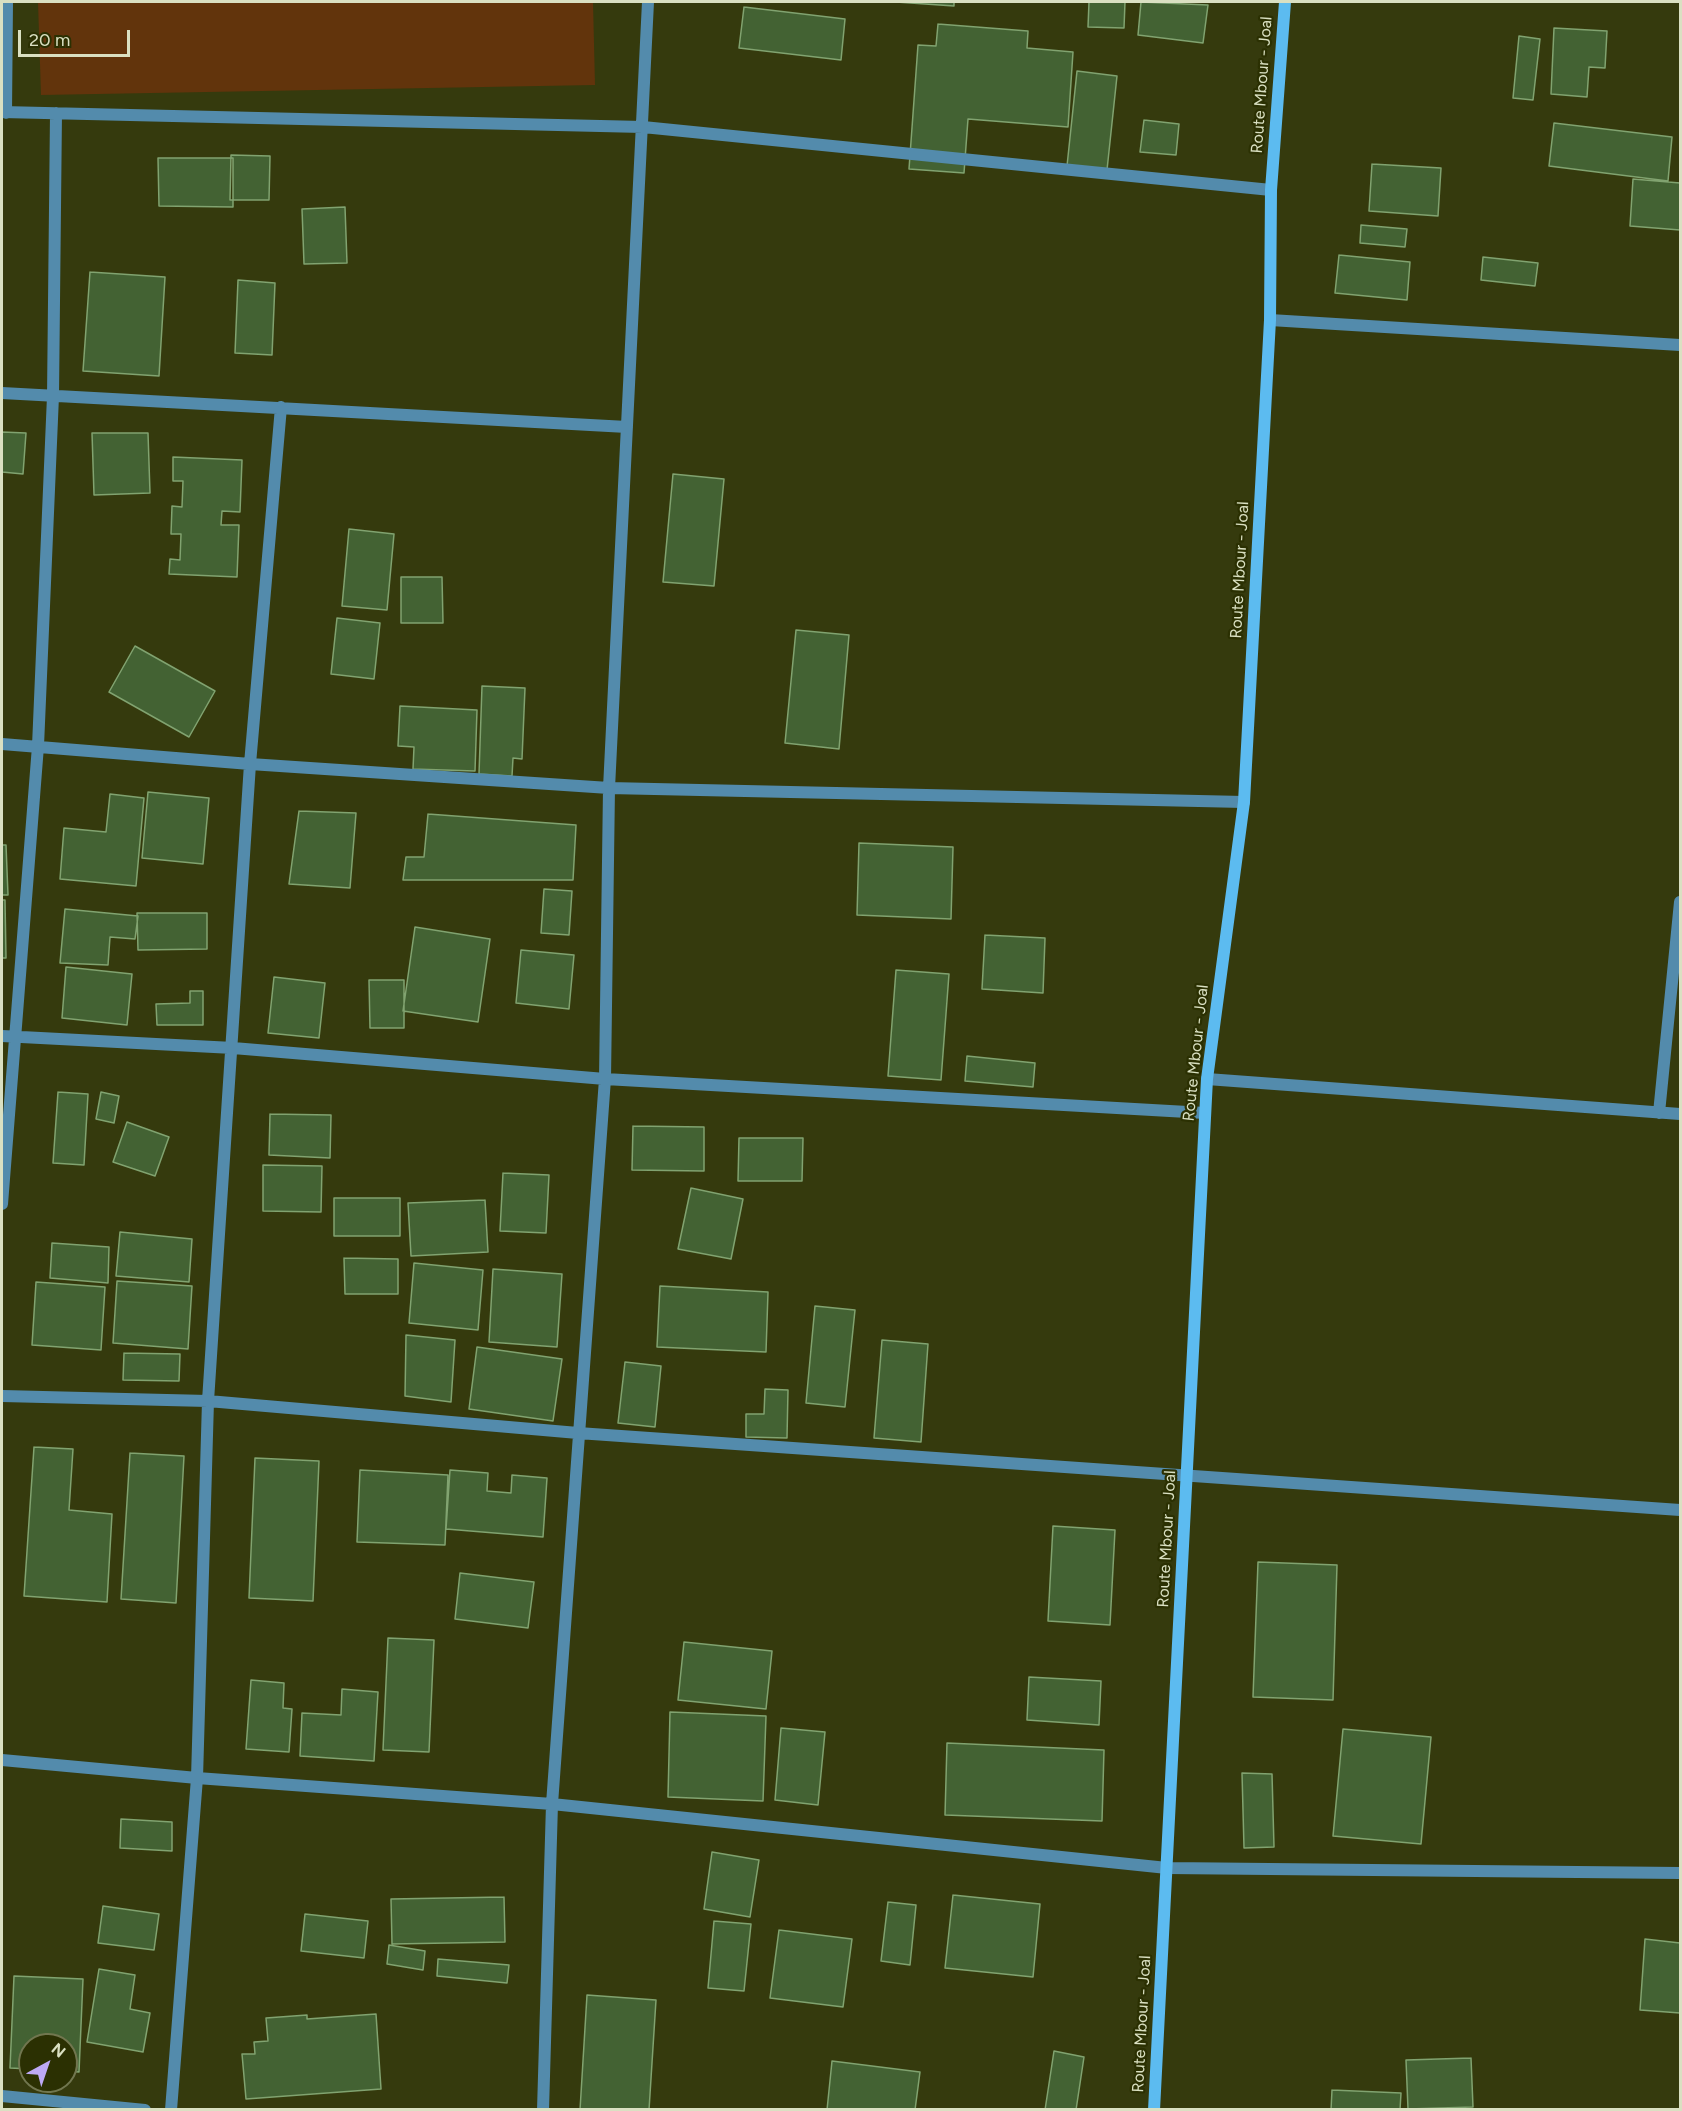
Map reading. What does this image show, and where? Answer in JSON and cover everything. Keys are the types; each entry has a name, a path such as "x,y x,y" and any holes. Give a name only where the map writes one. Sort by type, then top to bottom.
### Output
{"main road":[{"name":"Route Mbour - Joal","path":"1154,2109 1207,1079 1244,802 1270,320 1271,190 1285,2"}],"street":[{"path":"7,2 4,112 643,127 1271,190"},
{"path":"543,2109 552,1804 605,1078 609,788 648,2"},
{"path":"2,1204 8,1036 38,746 53,396 56,113"},
{"path":"1270,320 1680,345"},
{"path":"2,393 627,427"},
{"path":"171,2109 197,1778 208,1401 250,764 281,407"},
{"path":"2,744 250,764 609,788 1244,802"},
{"path":"1659,1113 1680,902"},
{"path":"8,1036 233,1048 605,1078 1206,1113"},
{"path":"1207,1079 1680,1114"},
{"path":"2,1396 208,1401 578,1433 1680,1510"},
{"path":"2,1760 197,1778 552,1804 1167,1868 1680,1873"},
{"path":"2,2096 145,2109"}],"shaded area":[{"path":"38,2 593,2 595,85 41,95"}],"building":[{"path":"896,2 954,2 954,6"},
{"path":"1089,2 1125,2 1124,28 1088,27"},
{"path":"1141,2 1208,5 1203,43 1138,35"},
{"path":"744,7 845,19 841,60 739,48"},
{"path":"938,24 1028,31 1027,48 1073,52 1068,127 968,119 964,173 909,169 918,45 936,46"},
{"path":"1554,28 1607,31 1605,68 1589,67 1587,97 1551,94"},
{"path":"1519,36 1540,39 1533,100 1513,98"},
{"path":"1077,71 1117,76 1107,170 1067,166"},
{"path":"1144,120 1179,124 1176,155 1140,152"},
{"path":"1554,123 1672,137 1668,181 1549,166"},
{"path":"231,155 270,156 269,200 230,200"},
{"path":"158,158 233,158 233,207 159,206"},
{"path":"1372,164 1441,168 1438,216 1369,211"},
{"path":"1633,179 1680,183 1680,230 1630,226"},
{"path":"345,207 347,263 304,264 302,209"},
{"path":"1361,225 1407,229 1405,247 1360,243"},
{"path":"1339,255 1410,262 1407,300 1335,293"},
{"path":"1483,257 1538,263 1535,286 1481,280"},
{"path":"90,272 165,277 159,376 83,371"},
{"path":"238,280 275,283 272,355 235,353"},
{"path":"2,432 26,433 23,474 2,472"},
{"path":"92,433 148,433 150,493 94,495"},
{"path":"173,457 242,460 240,512 222,511 221,525 239,525 237,577 169,574 170,559 180,560 181,534 171,534 172,506 182,507 183,481 173,481"},
{"path":"673,474 724,479 714,586 663,582"},
{"path":"349,529 394,534 387,610 342,606"},
{"path":"401,577 442,577 443,623 401,623"},
{"path":"337,618 380,623 374,679 331,674"},
{"path":"796,630 849,635 839,749 785,743"},
{"path":"135,646 215,691 189,737 109,692"},
{"path":"482,686 525,688 522,759 513,758 512,776 479,774"},
{"path":"400,706 477,710 475,771 413,769 414,747 398,746"},
{"path":"148,792 209,798 203,864 142,858"},
{"path":"110,794 144,798 136,886 60,879 64,828 106,832"},
{"path":"299,811 356,813 350,888 289,884"},
{"path":"428,814 576,825 573,880 403,880 406,857 424,857"},
{"path":"859,843 953,847 951,919 857,915"},
{"path":"2,845 6,845 8,895 2,895"},
{"path":"544,889 572,891 569,935 541,933"},
{"path":"2,900 5,900 6,958 2,958"},
{"path":"65,909 138,916 135,939 110,937 108,965 60,963"},
{"path":"137,913 207,913 207,949 138,950"},
{"path":"415,927 490,939 478,1022 403,1011"},
{"path":"985,935 1045,938 1043,993 982,989"},
{"path":"521,950 574,955 569,1009 516,1003"},
{"path":"66,967 132,974 127,1025 62,1018"},
{"path":"896,970 949,974 941,1080 888,1076"},
{"path":"274,977 325,983 319,1038 268,1033"},
{"path":"369,980 404,980 404,1028 370,1028"},
{"path":"190,991 203,991 203,1025 157,1025 156,1004 190,1003"},
{"path":"967,1056 1035,1063 1033,1087 965,1081"},
{"path":"58,1092 88,1094 84,1165 53,1163"},
{"path":"101,1092 119,1096 114,1123 96,1119"},
{"path":"270,1114 331,1115 330,1158 269,1155"},
{"path":"127,1122 169,1137 155,1176 113,1162"},
{"path":"633,1126 704,1127 704,1171 632,1170"},
{"path":"739,1138 803,1138 802,1181 738,1181"},
{"path":"263,1165 322,1166 321,1212 263,1211"},
{"path":"503,1173 549,1175 546,1233 500,1231"},
{"path":"691,1188 743,1199 731,1259 678,1249"},
{"path":"334,1198 400,1198 400,1236 334,1236"},
{"path":"485,1200 488,1252 411,1256 408,1203"},
{"path":"120,1232 192,1239 189,1282 116,1276"},
{"path":"52,1243 109,1247 108,1283 50,1278"},
{"path":"344,1258 398,1259 398,1294 345,1294"},
{"path":"414,1263 483,1270 478,1330 409,1323"},
{"path":"493,1269 562,1274 557,1347 489,1342"},
{"path":"117,1281 192,1286 188,1349 113,1343"},
{"path":"36,1282 105,1287 101,1350 32,1345"},
{"path":"660,1286 768,1292 766,1352 657,1347"},
{"path":"815,1306 855,1310 845,1407 806,1403"},
{"path":"406,1335 455,1340 451,1402 405,1396"},
{"path":"882,1340 928,1344 921,1442 874,1438"},
{"path":"477,1347 562,1359 553,1421 469,1409"},
{"path":"124,1353 180,1354 179,1381 123,1380"},
{"path":"625,1362 661,1366 655,1427 618,1423"},
{"path":"765,1389 788,1390 787,1438 746,1437 746,1414 764,1414"},
{"path":"34,1447 73,1449 69,1510 112,1514 107,1602 24,1596"},
{"path":"130,1453 184,1456 176,1603 121,1599"},
{"path":"255,1458 319,1461 313,1601 249,1598"},
{"path":"360,1470 448,1475 445,1545 357,1542"},
{"path":"450,1470 488,1473 487,1491 511,1493 512,1475 547,1478 543,1537 446,1529"},
{"path":"1053,1526 1115,1530 1110,1625 1048,1621"},
{"path":"1258,1562 1337,1565 1333,1700 1253,1697"},
{"path":"460,1573 534,1582 528,1628 455,1619"},
{"path":"388,1638 434,1640 429,1752 383,1750"},
{"path":"684,1642 772,1651 766,1709 678,1700"},
{"path":"1029,1677 1101,1681 1099,1725 1027,1720"},
{"path":"251,1680 284,1683 283,1708 292,1709 289,1752 246,1749"},
{"path":"342,1689 378,1692 374,1761 300,1756 302,1713 341,1715"},
{"path":"670,1712 766,1716 763,1801 668,1797"},
{"path":"781,1728 825,1732 818,1805 775,1800"},
{"path":"1343,1729 1431,1737 1421,1844 1333,1836"},
{"path":"947,1743 1104,1750 1102,1821 945,1815"},
{"path":"1242,1773 1272,1774 1274,1847 1244,1848"},
{"path":"121,1819 172,1822 172,1851 120,1848"},
{"path":"712,1852 759,1860 750,1917 704,1909"},
{"path":"953,1895 1040,1904 1033,1977 945,1968"},
{"path":"504,1897 505,1942 392,1944 391,1899"},
{"path":"888,1902 916,1905 910,1965 881,1961"},
{"path":"103,1906 159,1914 154,1950 98,1943"},
{"path":"305,1914 368,1921 364,1958 301,1951"},
{"path":"714,1921 751,1924 744,1991 708,1988"},
{"path":"779,1930 852,1939 843,2007 770,1998"},
{"path":"1645,1939 1680,1943 1680,2013 1640,2010"},
{"path":"389,1945 425,1951 423,1970 387,1964"},
{"path":"438,1959 509,1965 507,1983 437,1976"},
{"path":"99,1969 135,1975 130,2009 150,2013 143,2052 87,2042"},
{"path":"14,1976 83,1979 79,2072 78,2033 18,2033 18,2068 10,2068"},
{"path":"587,1995 656,2000 649,2110 580,2110"},
{"path":"376,2014 381,2089 246,2099 242,2054 255,2054 254,2042 268,2041 266,2018 307,2015 307,2019"},
{"path":"1054,2051 1084,2057 1076,2110 1045,2110"},
{"path":"1471,2058 1473,2107 1408,2109 1406,2060"},
{"path":"832,2061 920,2072 915,2110 827,2110"},
{"path":"1332,2090 1401,2093 1400,2110 1331,2110"}]}
